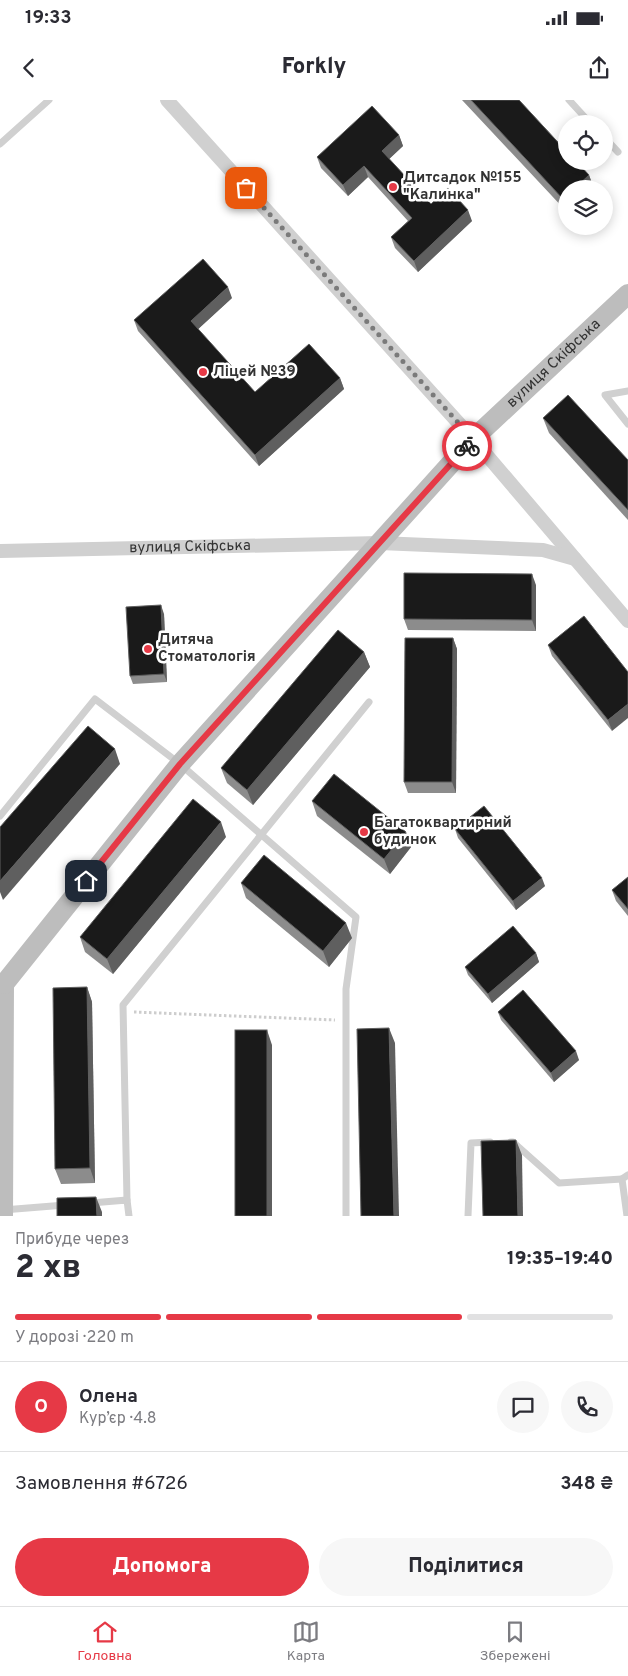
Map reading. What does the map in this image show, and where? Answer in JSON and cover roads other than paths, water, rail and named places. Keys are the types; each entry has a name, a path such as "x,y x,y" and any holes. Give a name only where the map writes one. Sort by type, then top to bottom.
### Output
{"street":[{"path":"167,100 473,439 628,621"},
{"name":"вулиця Скіфська","path":"2,984 180,764 473,439 628,294"},
{"name":"вулиця Скіфська","path":"0,550 380,543 543,550 576,560"},
{"path":"2,984 3,1213"}],"lane":[{"path":"0,144 49,100"},
{"path":"569,100 583,115"},
{"path":"613,147 618,152"},
{"path":"628,391 605,396 628,424"},
{"path":"0,816 95,699 180,764 356,918 346,989 346,1216"},
{"path":"129,1216 123,1005 369,702"},
{"path":"468,1216 471,1143 496,1142"},
{"path":"505,1142 514,1142 559,1183 625,1177 627,1216"},
{"path":"80,1204 128,1200"},
{"path":"3,1213 70,1204"}],"place":[{"name":"Дитсадок №155 \"Калинка\"","path":"393,187"},
{"name":"Ліцей №39","path":"203,372"},
{"name":"Дитяча Стоматологія","path":"148,649"},
{"name":"Багатоквартирний будинок","path":"364,832"}]}
